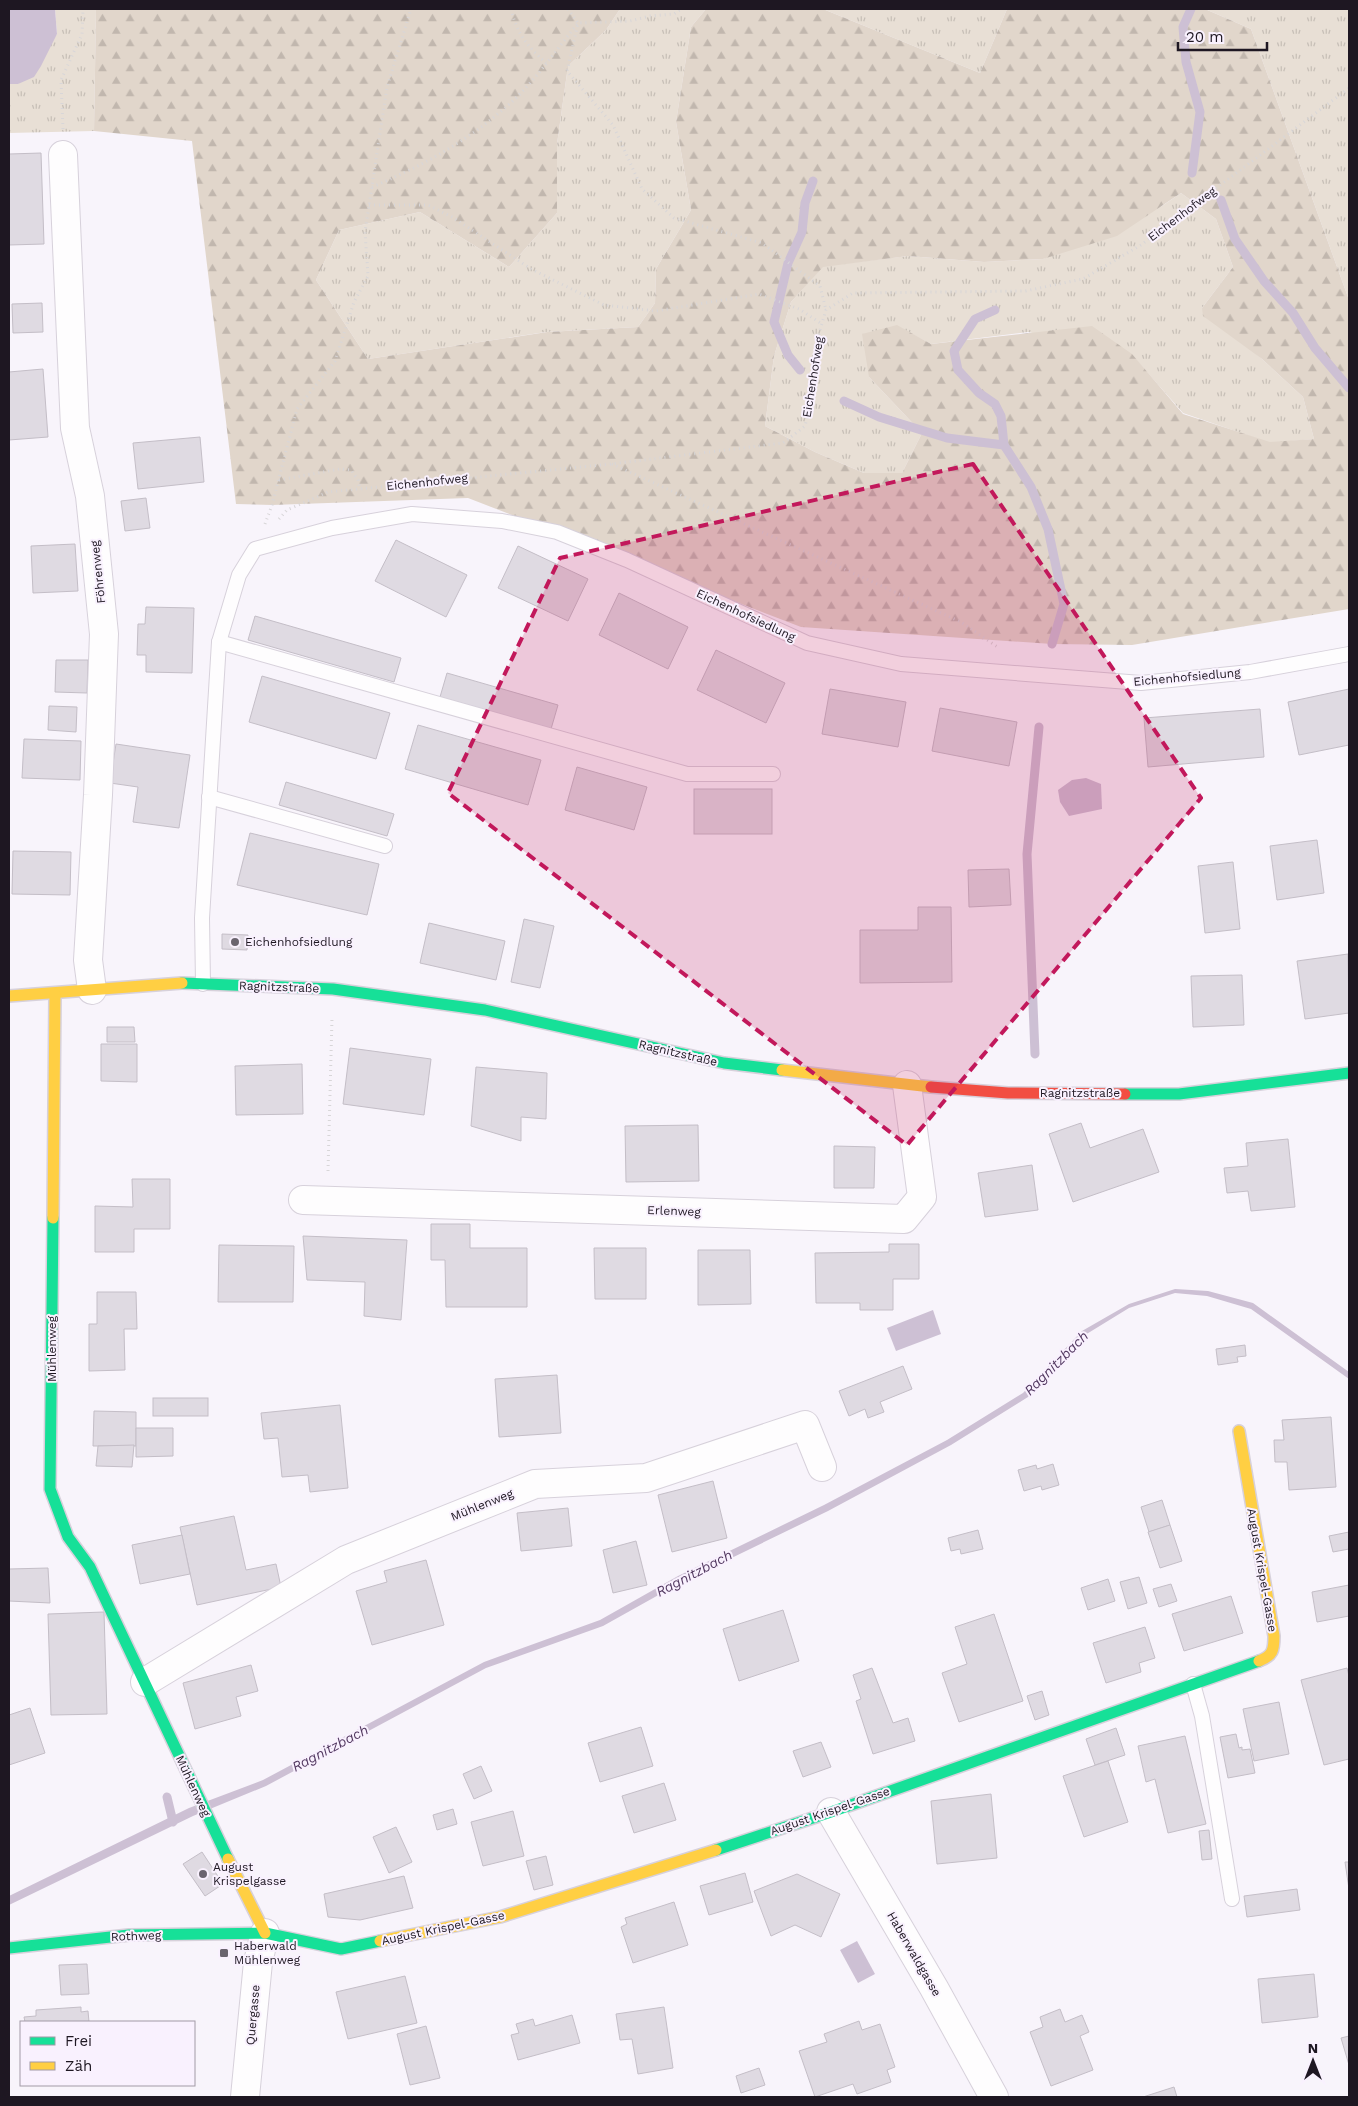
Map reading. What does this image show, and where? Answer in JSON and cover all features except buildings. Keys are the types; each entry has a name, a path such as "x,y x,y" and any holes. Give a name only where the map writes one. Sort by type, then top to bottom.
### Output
{"street":[{"name":"Föhrenweg","path":"64,155 75,428 90,496 104,634 98,795 88,960 92,990"},
{"name":"Ragnitzstraße","path":"9,996 55,994 178,983 333,989 485,1010 724,1064 907,1085 1008,1093 1179,1094 1349,1073"},
{"name":"Mühlenweg","path":"55,994 50,1489 68,1538 90,1568 188,1776 265,1933"},
{"name":"Erlenweg","path":"315,1200 904,1219 922,1197 907,1085"},
{"name":"Mühlenweg","path":"145,1682 346,1560 535,1484 646,1478 806,1425 822,1467"},
{"name":"August Krispel-Gasse","path":"265,1933 341,1950 493,1918 661,1868 831,1812 1268,1658 1274,1650 1274,1636 1239,1431"},
{"name":"Haberwaldgasse","path":"831,1812 934,1988 994,2097"},
{"name":"Rothweg","path":"9,1948 129,1935 265,1933"},
{"name":"Quergasse","path":"245,2097 258,1962 265,1933"}],"lane":[{"name":"Eichenhofsiedlung","path":"255,549 332,528 412,514 502,521 557,532 627,560 807,643 901,664 1034,673 1141,683 1250,672 1349,654"},
{"path":"203,984 202,918 219,642 239,575 255,549"},
{"path":"219,642 687,774 773,774"},
{"path":"209,797 385,846"},
{"path":"1193,1684 1202,1716 1232,1899"}],"path":[{"path":"64,155 62,80 82,34 83,9"},
{"path":"255,549 272,506 297,409 334,361 354,302 368,276 365,232 387,86 412,9"},
{"path":"511,9 514,23 526,46 546,63"},
{"path":"568,9 578,23 567,71 613,125 642,189 674,218 762,243 820,286 826,310"},
{"path":"372,187 400,176 452,148 517,96 578,23 630,21 650,16 674,14 681,9"},
{"name":"Eichenhofweg","path":"255,549 287,510 328,492 611,464 783,443 805,426 812,399 818,337 826,310 853,293 1025,291 1083,279 1141,245 1349,88"},
{"path":"369,204 428,205 452,217 531,269 604,305 656,311 760,294 799,309 822,324"},
{"path":"611,464 961,622 1034,673"},
{"path":"279,480 340,469 351,470 358,480 360,489"},
{"path":"315,1200 332,1009"}],"highlighted area":[{"path":"973,464 1201,798 907,1145 448,793 560,558"}],"green space":[{"path":"55,9 96,9 94,131 9,133 9,84 18,84 57,34"},
{"path":"96,9 620,9 606,30 568,66 557,144 557,213 509,267 420,212 339,230 316,280 368,359 547,332 638,327 655,303 656,269 691,210 676,122 691,27 706,9 823,9 980,73 1007,9 1205,9 1251,29 1349,300 1349,609 1132,645 1052,644 801,627 468,498 272,505 236,504 192,141 94,131","holes":["1181,193 1216,219 1233,267 1202,308 1203,316 1262,359 1303,397 1314,439 1270,442 1183,414 1132,354 1092,326 931,344 897,325 862,334 869,377 922,433 902,473 864,473 815,452 765,426 774,356 791,302 823,267 908,256 984,262 1043,259 1117,236"]},
{"path":"620,9 706,9 691,27 676,122 691,210 656,269 655,303 638,327 546,332 368,359 316,280 339,230 420,212 509,267 557,213 557,144 568,66 606,30"},
{"path":"823,9 1007,9 980,73"},
{"path":"1205,9 1349,9 1349,300 1251,29"},
{"path":"1181,193 1216,219 1233,267 1202,308 1303,397 1314,439 1270,443 1183,413 1132,355 1028,332 931,344 897,326 869,377 922,433 902,473 864,473 815,452 765,426 774,356 791,302 823,266 908,256 984,262 1043,259 1162,206"}],"water":[{"path":"9,9 55,9 57,34 34,77 18,84 9,84"},
{"path":"1086,778 1101,784 1102,809 1069,816 1060,802 1058,790 1072,780"},
{"name":"Ragnitzbach","path":"1175,1289 1208,1291 1253,1303 1349,1372 1349,1379 1251,1309 1207,1296 1175,1293 1129,1308 1085,1335 1028,1397 951,1445 828,1511 680,1583 603,1626 486,1668 266,1786 193,1816 9,1905 9,1896 189,1808 263,1780 484,1662 600,1620 678,1576 824,1505 947,1440 1023,1393 1082,1331 1129,1304"},
{"path":"933,1310 941,1334 896,1351 887,1328"},
{"path":"857,1941 875,1974 858,1983 840,1950"}],"waterway":[{"path":"1191,9 1183,27 1186,62 1200,112 1192,173"},
{"path":"800,370 788,355 774,322 788,263 802,232 805,203 813,181"},
{"path":"1221,200 1235,239 1264,281 1293,313 1315,348 1349,388"},
{"path":"995,310 975,319 954,351 958,370 979,393 995,404 1001,416 1004,445"},
{"path":"844,401 879,417 947,438 1004,445 1031,487 1048,529 1064,604 1052,644"},
{"path":"1035,1054 1027,854 1039,727"},
{"path":"167,1797 173,1822"}],"traffic: fast":[{"path":"182,983 333,989 485,1010 724,1063 782,1070"},
{"path":"1125,1094 1179,1094 1349,1073"},
{"path":"53,1218 50,1489 68,1537 90,1567 228,1859"},
{"path":"716,1850 831,1812 1259,1661"},
{"path":"9,1948 129,1935 265,1933 341,1949 380,1941"}],"traffic: slow":[{"path":"9,996 182,983"},
{"path":"53,1218 55,994"},
{"path":"782,1070 931,1087"},
{"path":"1239,1431 1274,1636 1272,1652 1259,1661"},
{"path":"380,1941 500,1917 716,1850"},
{"path":"228,1859 265,1933"}],"traffic: jam":[{"path":"931,1087 1008,1093 1125,1094"}],"place":[{"name":"Eichenhofsiedlung","path":"235,942"},
{"name":"August Krispelgasse","path":"203,1874"},
{"name":"Haberwald Mühlenweg","path":"224,1953"}]}
